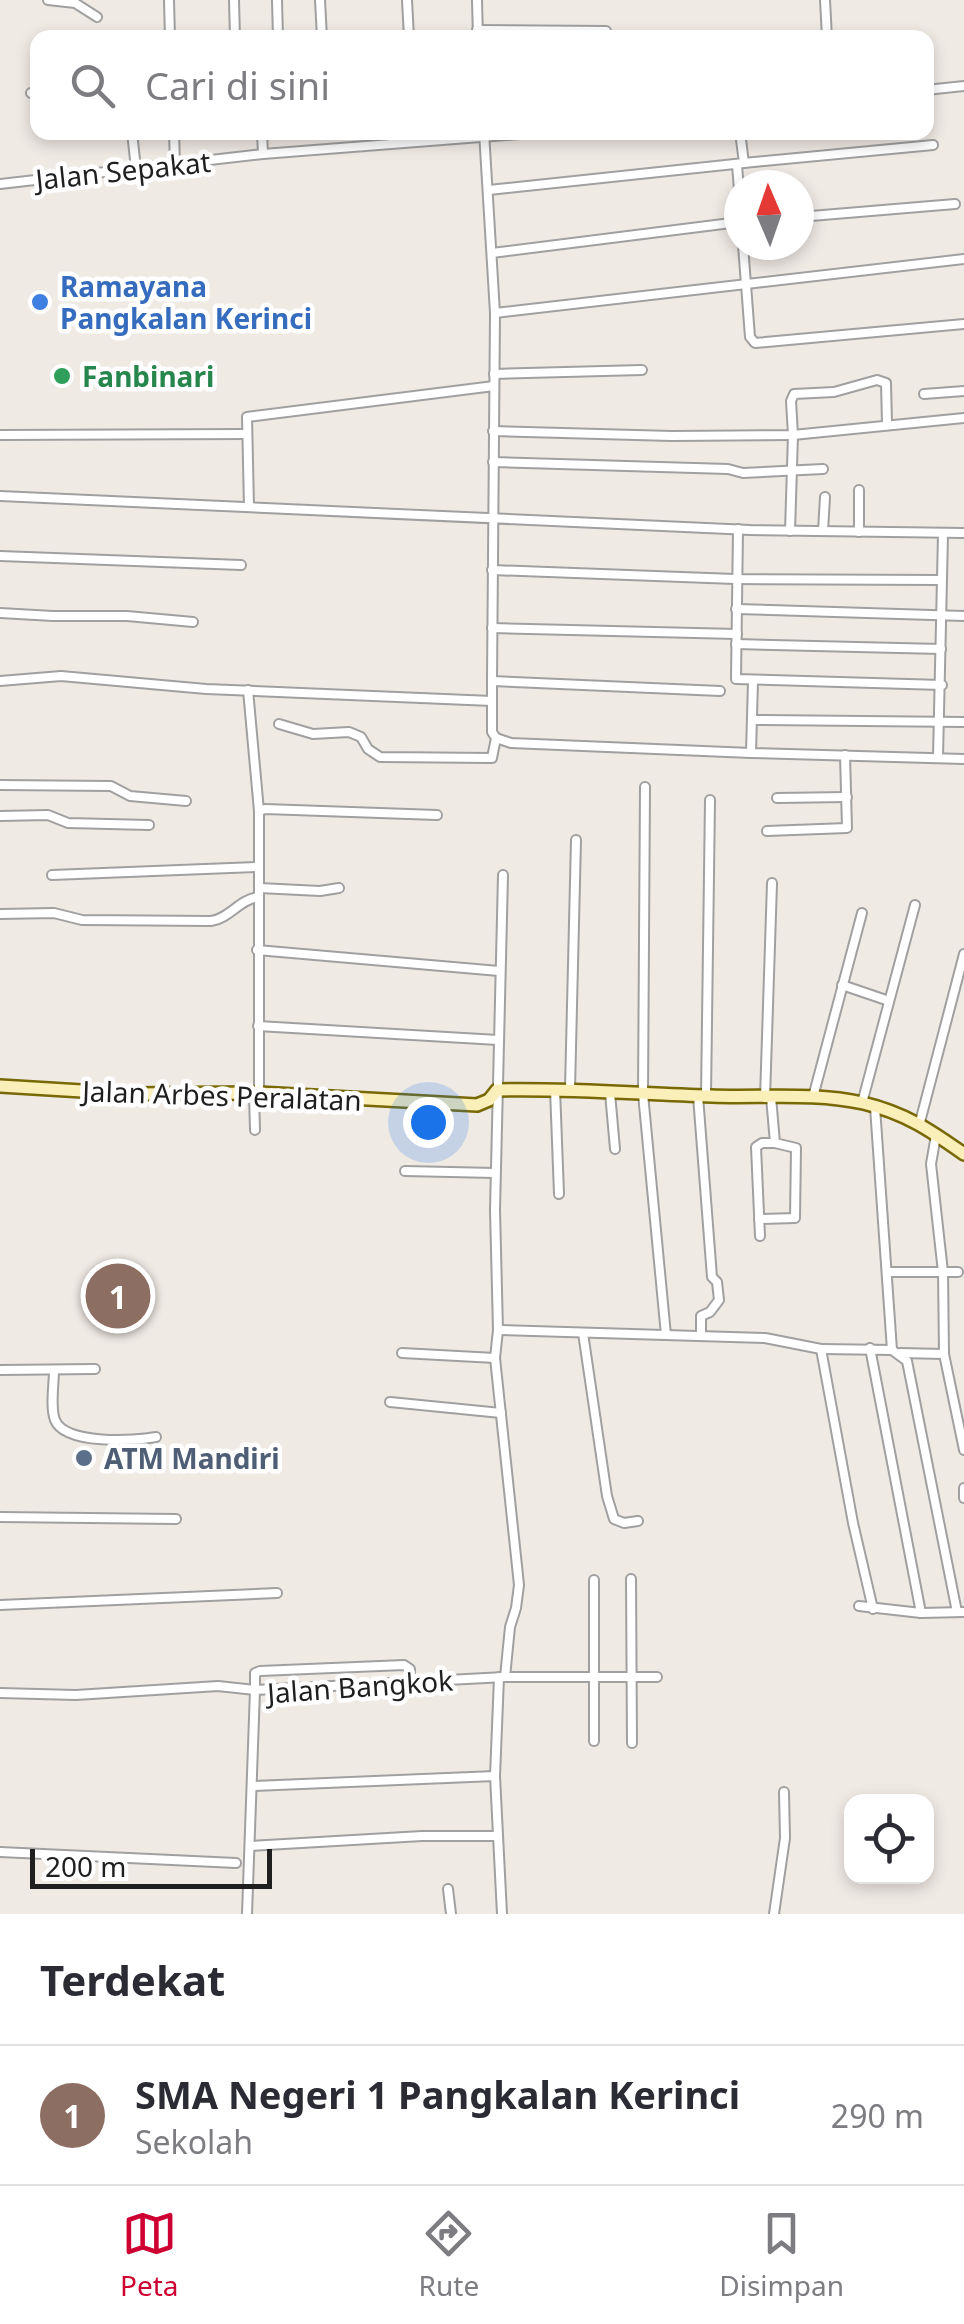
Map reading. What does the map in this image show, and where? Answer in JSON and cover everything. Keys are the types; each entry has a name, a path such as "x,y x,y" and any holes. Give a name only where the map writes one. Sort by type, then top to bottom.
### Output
{"street":[{"path":"48,0 75,3 97,17"},
{"path":"169,0 170,30"},
{"path":"234,0 235,30"},
{"path":"277,0 278,30"},
{"path":"320,0 322,30"},
{"path":"407,0 409,30"},
{"path":"477,0 478,30"},
{"path":"825,0 827,30"},
{"path":"934,89 964,86"},
{"path":"133,140 136,169"},
{"path":"174,140 175,165"},
{"path":"263,140 264,154"},
{"name":"Jalan Sepakat","path":"0,184 264,154 445,140"},
{"path":"484,140 495,313 492,732 496,738 511,743 964,759"},
{"path":"740,140 740,170"},
{"path":"488,190 933,144"},
{"path":"814,216 955,204"},
{"path":"492,253 724,224"},
{"path":"495,313 964,259"},
{"path":"744,260 750,337 758,344 964,324"},
{"path":"494,374 642,370"},
{"path":"790,531 790,401 794,394 834,392 877,380 886,384 887,424"},
{"path":"249,507 246,419 494,386"},
{"path":"924,394 964,390"},
{"path":"493,431 793,435 964,418"},
{"path":"0,435 246,434"},
{"path":"493,462 728,469 743,473 824,468"},
{"path":"859,490 859,532"},
{"path":"0,496 790,531 964,533"},
{"path":"823,531 825,497"},
{"path":"738,529 735,678 942,685"},
{"path":"938,758 943,534"},
{"path":"0,556 241,565"},
{"path":"492,570 735,579 941,580"},
{"path":"736,609 964,616"},
{"path":"0,612 193,622"},
{"path":"492,628 736,634"},
{"path":"736,644 941,649"},
{"path":"0,681 75,677 168,687 492,701"},
{"path":"492,681 720,691"},
{"path":"751,753 752,681"},
{"path":"248,690 259,867 255,1130"},
{"path":"752,720 964,722"},
{"path":"279,724 313,734 349,732 362,737 373,754 380,756 489,759 496,738"},
{"path":"766,830 845,830 849,823 844,754"},
{"path":"0,786 110,786 130,796 186,801"},
{"path":"645,788 643,1094 666,1335"},
{"path":"777,798 847,797"},
{"path":"700,1336 700,1316 710,1312 719,1300 717,1282 712,1278 702,1096 710,800"},
{"path":"258,811 437,815"},
{"path":"0,816 54,816 68,823 150,824"},
{"path":"570,1090 576,840"},
{"path":"52,875 259,867"},
{"path":"502,875 495,1358 519,1585 502,1677 495,1776 502,1914"},
{"path":"772,883 768,1098 775,1144"},
{"path":"0,914 54,913 82,920 211,922 224,918 258,892 339,888"},
{"path":"862,1103 915,904"},
{"path":"813,1097 862,913"},
{"path":"256,950 500,971"},
{"path":"920,1122 964,954"},
{"path":"842,985 888,1002"},
{"path":"258,1026 498,1040"},
{"name":"Jalan Arbes Peralatan","path":"0,1086 477,1105 489,1100 497,1090 555,1088 813,1097 862,1103 920,1122 964,1154"},
{"path":"555,1088 559,1194"},
{"path":"610,1092 615,1149"},
{"path":"859,1606 961,1612 908,1361 896,1351 876,1107"},
{"path":"936,1134 932,1164 942,1272 944,1354 964,1450"},
{"path":"759,1219 795,1218 796,1148 792,1144 756,1146 759,1219 760,1236"},
{"path":"405,1171 496,1173"},
{"path":"888,1272 958,1272"},
{"path":"498,1330 765,1338 821,1350 870,1348 944,1354"},
{"path":"582,1333 607,1496 614,1519 624,1523 638,1520"},
{"path":"870,1348 921,1612"},
{"path":"821,1350 873,1609"},
{"path":"402,1354 495,1358"},
{"path":"0,1370 94,1369"},
{"path":"54,1370 54,1418 63,1429 99,1439 156,1437"},
{"path":"390,1402 501,1413"},
{"path":"964,1488 964,1498"},
{"path":"0,1517 176,1519"},
{"path":"631,1579 632,1742"},
{"path":"594,1580 594,1741"},
{"path":"0,1605 276,1593"},
{"path":"0,1694 76,1695 218,1686 255,1690 255,1673 260,1671 404,1666 410,1669 410,1681"},
{"name":"Jalan Bangkok","path":"247,1914 255,1690 502,1677 657,1677"},
{"path":"253,1786 495,1776"},
{"path":"774,1914 785,1838 784,1792"},
{"path":"250,1846 422,1836 498,1836"},
{"path":"0,1852 236,1864"},
{"path":"448,1889 451,1914"}],"place":[{"name":"Ramayana Pangkalan Kerinci","path":"40,302"},
{"name":"Fanbinari","path":"62,376"},
{"name":"SMA Negeri 1 Pangkalan Kerinci","path":"118,1296"},
{"name":"ATM Mandiri","path":"84,1458"}]}
